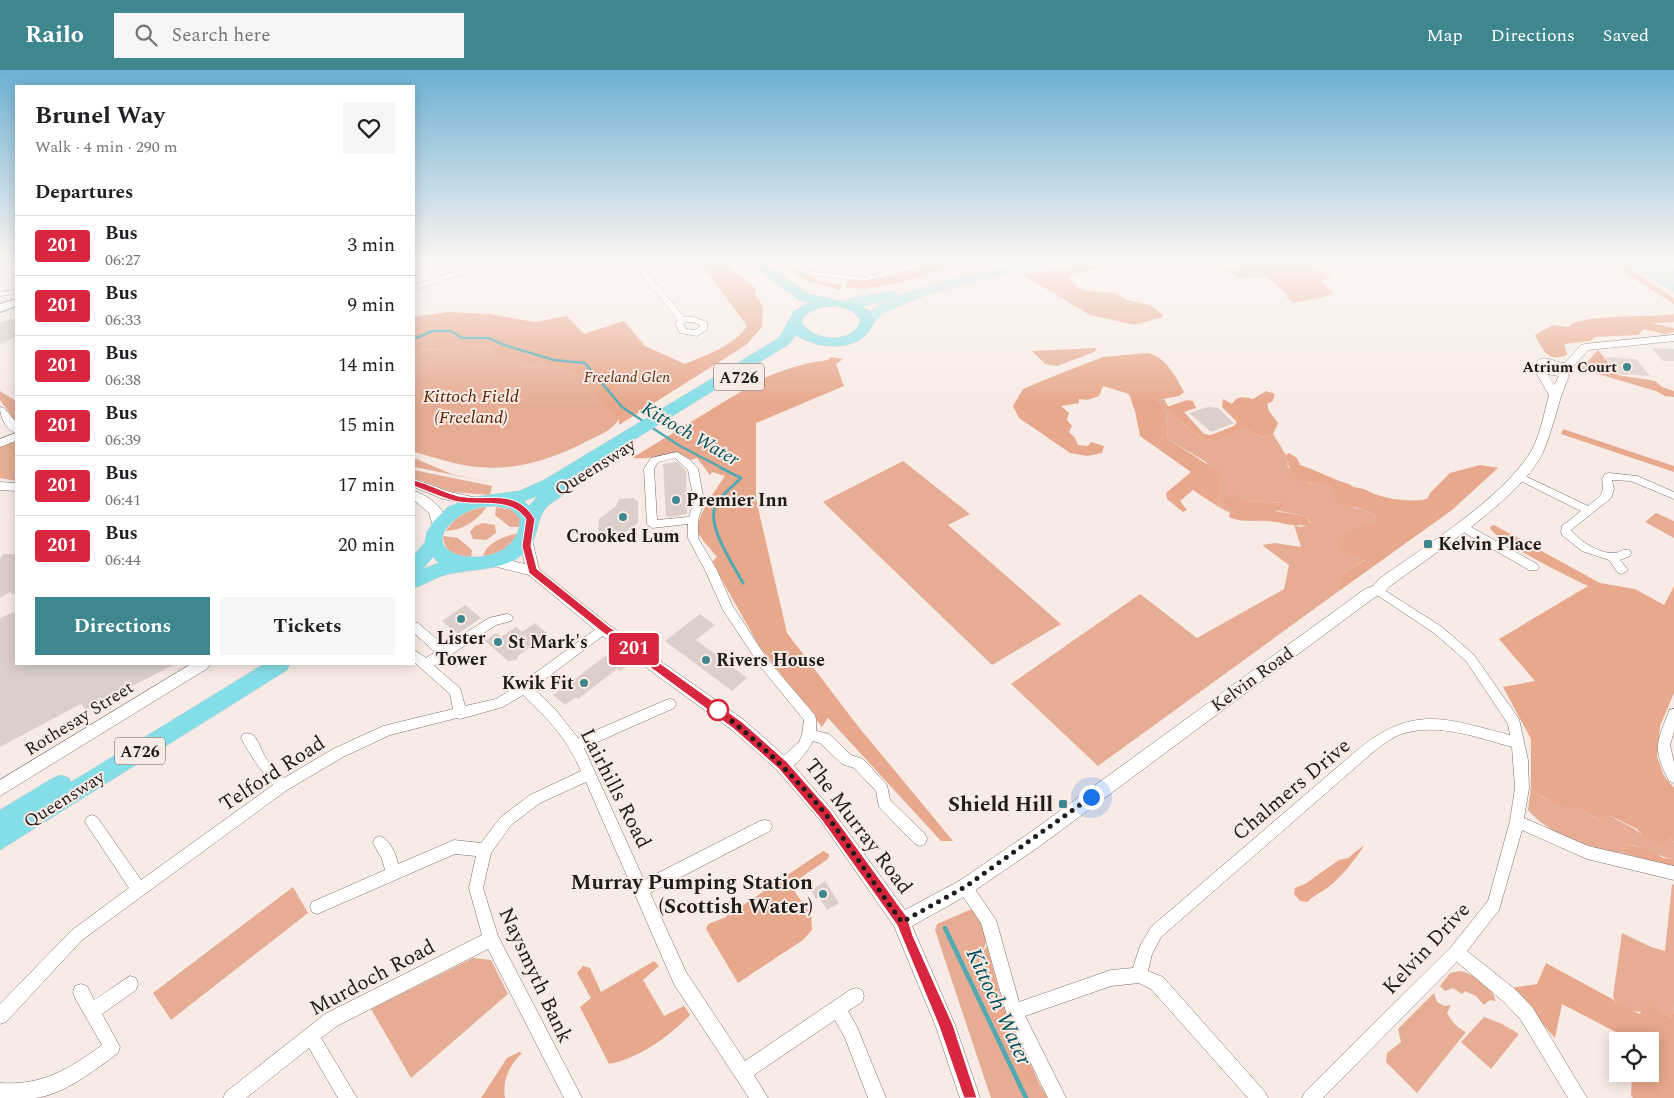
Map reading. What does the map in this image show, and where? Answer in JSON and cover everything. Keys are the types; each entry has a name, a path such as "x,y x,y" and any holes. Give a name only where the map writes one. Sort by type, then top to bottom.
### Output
{"highway":[{"path":"795,309 796,319"},
{"name":"A726","path":"806,309 796,319 798,329 804,335 825,342 840,342 855,338 867,325"},
{"path":"859,309 867,325"},
{"name":"Queensway","path":"669,416 784,341 791,334 796,319"},
{"name":"Queensway","path":"504,500 544,488 780,352 807,343 825,342"},
{"name":"Queensway","path":"530,519 537,506 544,500 625,443"},
{"path":"504,500 520,506 530,519"},
{"name":"A726","path":"439,526 457,510 478,502 504,500"},
{"name":"A726","path":"526,538 530,528 530,519"},
{"path":"415,566 434,544 439,526"},
{"path":"415,580 446,568 491,561 512,552 526,538"},
{"path":"434,544 437,551 447,559 468,564"},
{"name":"Queensway","path":"0,823 256,665"},
{"name":"Queensway","path":"0,839 278,665"}],"main road":[{"name":"A726","path":"867,325 871,315 880,309"}],"street":[{"path":"673,309 682,320"},
{"path":"1555,394 1540,371 1544,368 1553,372 1559,367 1570,365 1585,347 1674,338"},
{"name":"Kelvin Road","path":"902,922 965,887 1034,840 1314,633 1370,593 1378,590 1384,583 1462,526 1508,488 1537,452 1555,394 1564,376 1559,367"},
{"path":"0,410 15,429"},
{"path":"0,443 15,437"},
{"path":"693,520 652,524 649,469 654,460 677,455 693,469 698,500 693,520 693,538 711,570 727,607 764,663 810,719 810,735 802,748 783,765"},
{"path":"1519,476 1589,511"},
{"path":"1622,570 1612,557 1570,538 1566,529 1606,496 1609,489 1607,479 1609,476 1633,478 1674,496"},
{"path":"415,483 447,496 478,502"},
{"path":"415,496 430,505 438,516 439,526"},
{"path":"1462,526 1534,567"},
{"path":"526,538 533,571"},
{"path":"1612,557 1626,554"},
{"name":"The Murray Road","path":"491,561 533,571 604,629 738,725 783,765 826,815 902,922 906,937 946,1025 970,1098"},
{"name":"Kelvin Drive","path":"1311,1098 1456,952 1494,905 1517,821 1522,788 1514,722 1470,658 1438,630 1378,590"},
{"path":"427,664 492,621 507,618"},
{"path":"415,627 444,653"},
{"name":"Telford Road","path":"0,1016 7,998 77,935 282,786 338,753 388,730 499,703 524,688 604,629"},
{"path":"415,656 427,664 456,692 460,714"},
{"name":"Rothesay Street","path":"0,789 201,665"},
{"name":"Lairhills Road","path":"524,688 551,713 576,745 642,889 680,978 744,1072 759,1098"},
{"path":"576,745 670,704"},
{"path":"1674,714 1663,739 1665,760 1674,777"},
{"name":"Chalmers Drive","path":"1139,975 1145,952 1156,932 1307,800 1376,743 1403,728 1424,724 1467,730 1518,743"},
{"path":"810,735 824,738 847,760 858,763 882,789 884,803 920,839"},
{"path":"248,738 256,749 256,754 282,786"},
{"name":"Naysmyth Bank","path":"572,1098 491,939 476,888 484,850 506,821 535,799 590,773"},
{"path":"92,821 138,889"},
{"path":"1517,821 1587,852 1674,874"},
{"path":"642,889 765,826"},
{"path":"380,842 389,856 393,873"},
{"path":"317,907 454,847 484,850"},
{"path":"965,887 988,920 1014,1012 1057,1098"},
{"name":"Murdoch Road","path":"237,1096 310,1035 354,1007 491,939"},
{"path":"1456,952 1510,996 1526,1014 1578,1098"},
{"path":"1014,1012 1111,978 1139,975 1157,983 1259,1098"},
{"path":"93,1011 130,984"},
{"path":"0,1092 12,1097 30,1098 53,1091 112,1047 81,992"},
{"path":"744,1072 856,996"},
{"path":"838,1008 851,1033 877,1098"},
{"path":"310,1035 348,1098"}],"green space":[{"name":"Freeland Glen","path":"734,309 763,309 762,327 746,345 619,425 619,417 578,378 569,371 557,366 526,367 509,357 498,357 487,346 478,344 449,351 427,348 415,355 415,317 448,312 490,314 534,322 567,316 584,334 624,321 645,346 685,364 727,345 747,326"},
{"path":"1080,309 1155,309 1163,315 1162,317 1135,325 1090,315"},
{"path":"1674,314 1674,322 1651,323 1674,328 1674,332 1663,334 1644,329 1638,335 1595,337 1590,341 1564,344 1567,355 1560,357 1546,354 1535,335 1553,325 1569,327 1576,323 1601,318"},
{"name":"Kittoch Field (Freeland)","path":"478,344 487,346 498,357 509,357 526,367 558,366 579,378 620,417 606,432 548,458 520,465 491,468 477,467 453,463 415,452 415,355 427,348 449,351"},
{"path":"1097,348 1094,352 1057,366 1045,364 1032,351"},
{"path":"1598,350 1618,375 1655,381 1662,387 1674,391 1674,397 1665,396 1656,391 1581,369"},
{"path":"1148,353 1155,355 1165,363 1184,392 1179,396 1158,400 1166,413 1168,439 1216,470 1221,483 1217,506 1193,490 1180,501 1187,510 1183,512 1167,499 1166,493 1191,472 1140,436 1129,394 1103,386 1099,396 1087,400 1079,399 1079,403 1061,406 1069,413 1067,420 1072,426 1069,432 1075,438 1078,445 1088,446 1091,442 1104,446 1102,453 1087,456 1070,453 1019,418 1013,406 1023,389 1054,376 1103,357"},
{"path":"831,357 843,359 836,364 844,386 756,423 756,499 787,633 857,725 953,841 941,841 828,718 822,727 759,646 712,562 717,557 698,532 703,511 725,476 712,472 710,475 697,458 691,460 676,453 648,458 632,458 758,381 784,370 828,360"},
{"path":"0,391 15,400 15,421 0,400"},
{"path":"1266,391 1275,394 1273,401 1267,404 1269,411 1278,423 1273,434 1262,437 1245,429 1218,439 1204,440 1173,415 1167,407 1187,400 1193,401 1196,408 1184,412 1204,434 1211,435 1234,426 1237,422 1222,407 1223,399 1232,404 1239,398 1253,399"},
{"path":"1164,399 1173,415 1204,440 1218,438 1245,429 1262,437 1273,434 1286,455 1288,467 1309,483 1331,487 1355,508 1362,509 1376,516 1373,523 1366,526 1366,559 1342,576 1338,585 1339,591 1098,766 1011,684 1140,594 1197,638 1284,589 1289,565 1262,545 1275,543 1301,547 1294,525 1301,527 1311,523 1305,516 1274,510 1281,503 1247,501 1224,505 1231,509 1230,513 1217,506 1221,483 1206,462 1168,439 1166,413 1158,400"},
{"path":"1563,429 1674,466 1674,472 1561,434"},
{"path":"15,440 15,481 0,478 0,446"},
{"path":"1289,453 1297,458 1300,465 1353,487 1364,489 1380,496 1404,500 1427,499 1430,493 1450,473 1480,465 1498,468 1452,510 1339,591 1339,580 1342,576 1365,560 1341,548 1343,538 1354,530 1373,523 1376,516 1362,509 1336,502 1331,487 1307,482 1295,475 1288,464 1286,455"},
{"path":"415,458 452,474 489,482 415,467"},
{"path":"903,461 970,514 948,525 1061,624 992,665 823,502"},
{"path":"415,470 492,486 490,495 452,492 415,478"},
{"path":"1237,495 1247,501 1281,503 1284,508 1275,511 1305,516 1311,524 1295,525 1234,519 1229,517 1231,509 1223,505 1227,498"},
{"path":"487,506 471,523 446,531 459,517 475,509"},
{"path":"496,507 513,510 522,518 520,527 510,527 495,515"},
{"path":"1656,513 1674,521 1674,538 1645,522"},
{"path":"483,523 495,525 496,533 486,540 473,539 470,532 475,526"},
{"path":"1494,525 1600,583 1635,589 1664,605 1674,586 1674,693 1660,726 1657,757 1664,776 1674,788 1674,842 1670,838 1660,843 1643,836 1637,829 1611,816 1595,817 1581,808 1566,807 1551,802 1537,793 1531,786 1531,739 1503,687 1535,681 1499,639 1588,586 1504,541 1490,527"},
{"path":"521,533 510,546 495,554 483,556 493,543 504,537"},
{"path":"443,536 458,538 472,550 471,559 460,557 448,550"},
{"path":"1531,786 1548,800 1581,808 1594,817 1611,816 1643,836 1670,838 1674,842 1674,859 1625,844 1622,853 1609,851 1583,844 1558,833 1547,827 1528,810"},
{"path":"1625,844 1650,850 1663,858 1674,859 1674,867 1622,853"},
{"path":"1364,845 1353,862 1331,885 1307,902 1300,901 1294,894 1295,888 1305,884 1339,860 1348,858"},
{"path":"823,851 829,854 828,859 790,885 811,915 812,930 803,940 738,983 706,929 708,924 724,918"},
{"path":"1672,884 1674,885 1674,1007 1671,1018 1659,1009 1642,1012 1627,1010 1616,1004 1613,996 1622,933 1651,947 1665,951"},
{"path":"293,887 308,913 171,1020 153,993"},
{"path":"974,908 986,935 985,947 976,962 1028,1085 1040,1085 1048,1098 991,1098 935,930 937,924"},
{"path":"987,946 1001,998 1040,1085 1028,1085 991,1017 976,962"},
{"path":"473,958 491,960 508,994 411,1078 371,1009"},
{"path":"654,961 659,966 643,980 664,1016 684,1006 690,1015 653,1046 632,1057 609,1064 580,1007 591,998 577,973 583,966 590,968 601,992"},
{"path":"1546,963 1614,1000 1616,1004 1640,1014 1642,1009 1649,1006 1659,1009 1671,1018 1674,1007 1674,1098 1633,1098 1631,1096 1632,1082 1659,1082 1659,1032 1616,1032 1562,1004 1555,1038 1511,988 1537,984"},
{"path":"1460,971 1471,975 1487,986 1496,1001 1490,1000 1484,1005 1476,996 1465,991 1462,994 1453,988 1445,991 1440,986 1450,973"},
{"path":"1434,993 1437,1002 1444,1006 1451,1005 1447,1013 1460,1029 1466,1032 1417,1093 1386,1062 1387,1053 1401,1042 1398,1029"},
{"path":"1484,1017 1502,1024 1519,1034 1491,1069 1461,1042"},
{"path":"519,1052 522,1053 513,1063 506,1079 505,1098 481,1098 507,1058"}],"building":[{"path":"15,318 15,337 0,344 0,322"},
{"path":"1652,348 1674,349 1674,361 1663,361"},
{"name":"Atrium Court","path":"1605,357 1636,359 1650,376 1618,374"},
{"path":"1208,407 1218,408 1234,423 1211,432 1189,413"},
{"name":"Premier Inn","path":"677,462 686,471 687,514 671,517 666,516 663,464"},
{"name":"Crooked Lum","path":"635,498 635,501 638,500 638,523 626,532 598,534 599,519 616,506 619,499"},
{"path":"3,554 15,554 15,595 10,592 0,598 0,558"},
{"name":"Lister Tower","path":"465,605 481,618 458,634 442,621"},
{"path":"15,611 15,665 173,665 86,710 81,704 0,747 0,618"},
{"name":"Rivers House","path":"700,614 715,625 696,640 747,678 732,691 665,641"},
{"name":"St Mark's","path":"535,623 548,634 518,656 517,660 508,661 485,641 496,633 501,637 516,627 522,632"},
{"name":"Kwik Fit","path":"611,652 628,666 620,671 617,669 578,699 576,697 565,705 553,695"},
{"name":"Murray Pumping Station (Scottish Water)","path":"825,881 839,903 827,910 819,897 816,899 811,891"}],"waterway":[{"name":"Kittoch Water","path":"415,339 432,331 451,331 462,338 489,338 504,345 554,360 585,363 622,407 646,423"},
{"name":"Kittoch Water","path":"651,427 680,446 724,469"},
{"name":"Kittoch Water","path":"721,468 741,478 718,502 714,511 714,519 719,538 743,583"},
{"name":"Kittoch Water","path":"945,928 1026,1098"}],"bus line":[{"name":"201","path":"415,483 455,498 478,502 504,500 523,508 528,513 531,523 526,538 526,546 533,571 604,629 670,674 738,725 783,765 826,815 902,922 906,937 946,1025 970,1098"}],"place":[{"name":"Atrium Court","path":"1627,367"},
{"name":"Premier Inn","path":"676,500"},
{"name":"Crooked Lum","path":"623,517"},
{"name":"Kelvin Place","path":"1428,544"},
{"name":"Lister Tower","path":"461,619"},
{"name":"St Mark's","path":"498,642"},
{"name":"Rivers House","path":"706,660"},
{"name":"Kwik Fit","path":"584,683"},
{"name":"Shield Hill","path":"1063,804"},
{"name":"Murray Pumping Station (Scottish Water)","path":"823,894"}],"route":[{"path":"718,710 783,765 805,790 826,815 902,922 965,887 1034,840 1091,797"}]}
